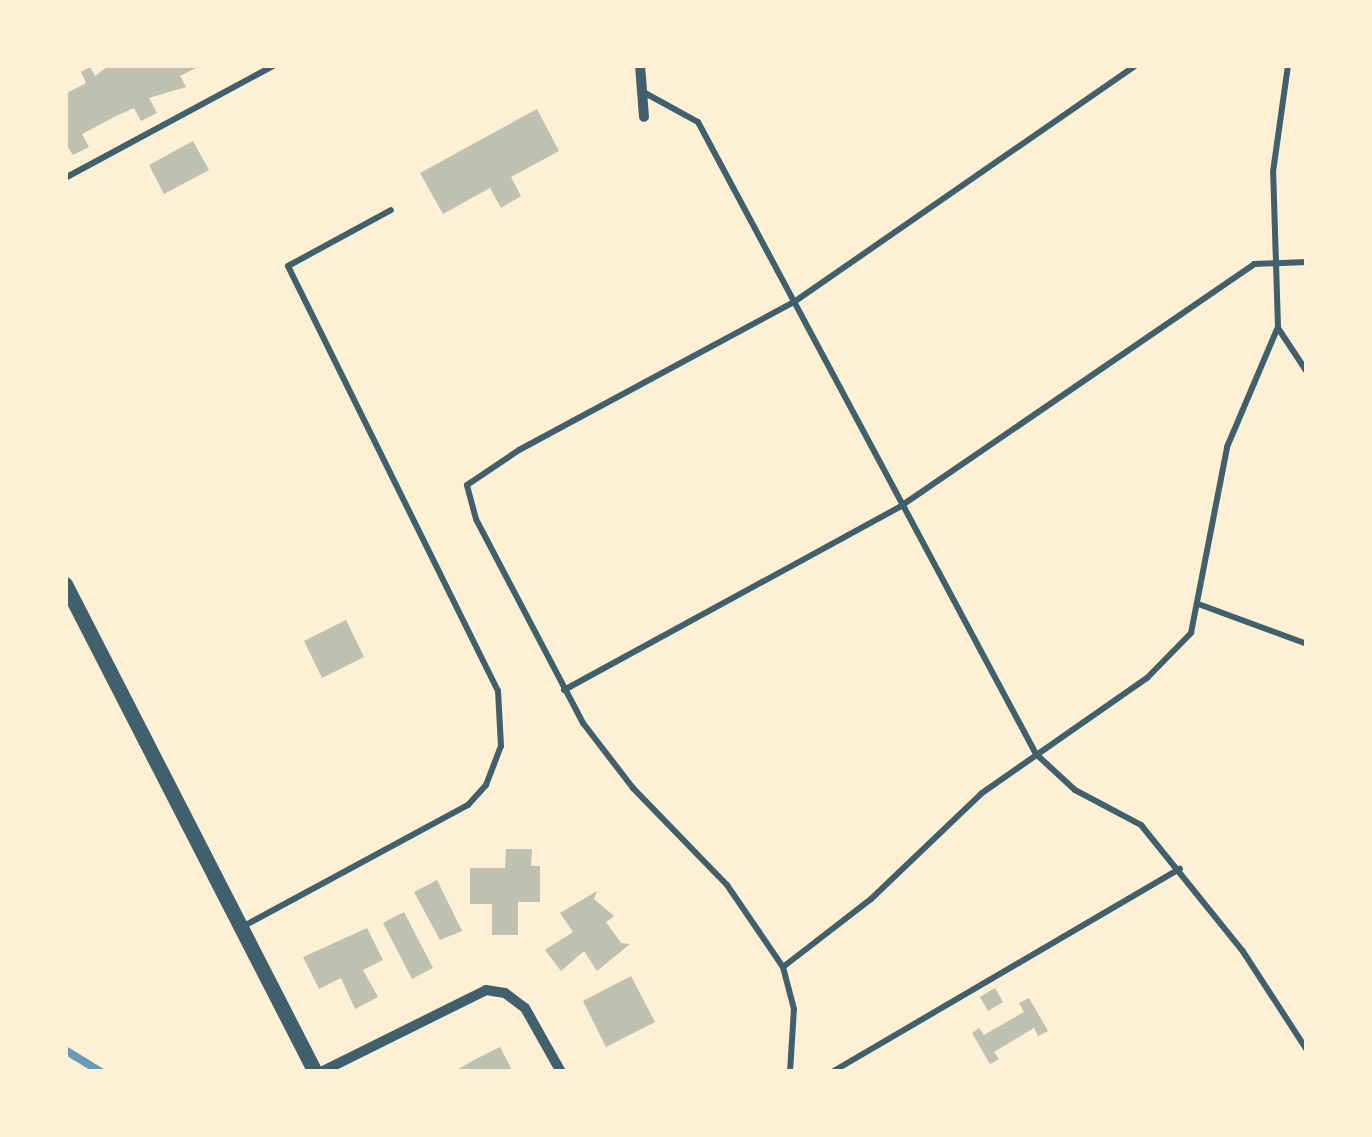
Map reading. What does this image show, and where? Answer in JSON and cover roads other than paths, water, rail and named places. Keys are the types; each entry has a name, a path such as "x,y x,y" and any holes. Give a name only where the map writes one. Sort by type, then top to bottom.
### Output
{"street":[{"path":"640,65 644,117"},
{"path":"65,584 318,1072 486,990 505,992 525,1008 561,1072"}],"lane":[{"path":"65,178 275,65"},
{"path":"790,1072 794,1009 783,968 727,885 610,762 564,690 476,519 467,486 520,450 794,302 1136,65"},
{"path":"783,968 1036,754 1182,648 1200,605 1216,487 1278,328 1272,260 1273,172 1288,65"},
{"path":"645,93 698,122 1036,754 1074,790 1141,825 1180,868 1307,1050"},
{"path":"240,927 468,805 486,785 502,746 498,690 288,266 391,210"},
{"path":"564,690 902,506 1144,334 1254,264 1272,260 1307,262"},
{"path":"1278,328 1307,372"},
{"path":"1200,605 1307,644"},
{"path":"832,1072 1180,868"}],"waterway":[{"path":"65,1050 101,1072"}]}
